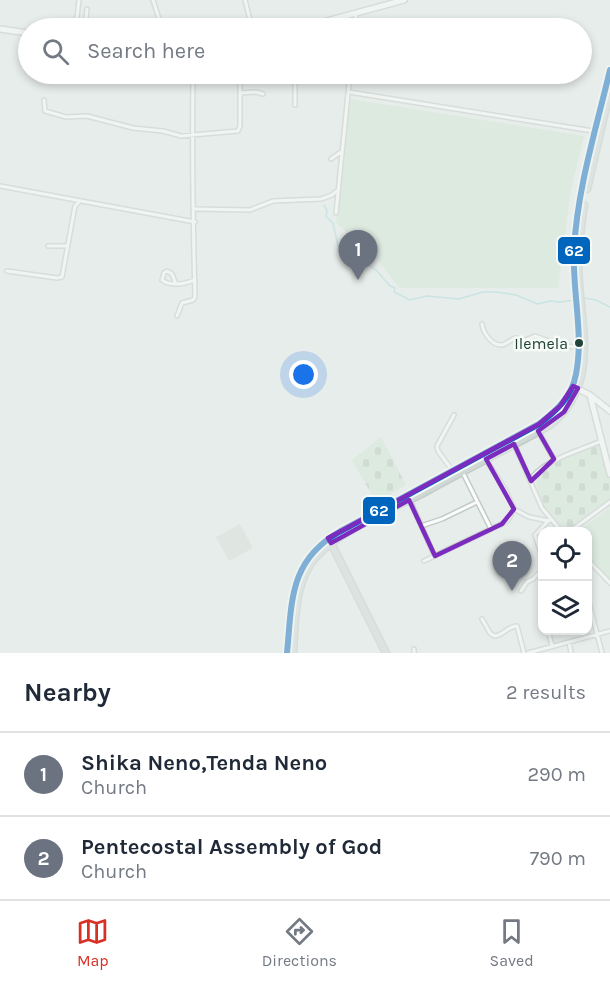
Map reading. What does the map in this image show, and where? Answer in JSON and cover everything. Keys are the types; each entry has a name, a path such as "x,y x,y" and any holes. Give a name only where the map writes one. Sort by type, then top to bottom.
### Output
{"main road":[{"path":"343,18 404,0"},
{"path":"0,29 18,32"},
{"path":"292,653 301,584 316,556 330,541 550,425 564,412 576,387 584,361 575,237 595,132 610,70"},
{"path":"577,288 584,210 610,90"},
{"path":"287,653 296,581 312,552 452,470 538,424 560,406 576,387 579,347 578,303"},
{"path":"576,387 610,411"},
{"path":"590,395 610,474"},
{"path":"330,541 386,653"}],"street":[{"path":"76,18 79,0"},
{"path":"153,0 159,18"},
{"path":"247,0 250,18"},
{"path":"86,18 87,9"},
{"path":"177,316 182,303 195,299 193,84"},
{"path":"44,100 45,111 62,116 87,116 133,128 163,131 181,136 239,130 240,84"},
{"path":"295,84 295,105"},
{"path":"336,213 349,84"},
{"path":"349,92 595,132"},
{"path":"240,93 263,94"},
{"path":"331,159 341,152"},
{"path":"0,186 195,222"},
{"path":"195,209 250,210 273,201 321,200 338,190"},
{"path":"7,270 60,278 64,271 75,206 81,201"},
{"path":"48,246 68,246"},
{"path":"176,284 172,274 167,271 164,273 163,282 176,284 195,280"},
{"path":"482,324 484,333 499,344 504,344 514,338 526,340 535,336 563,346 579,347"},
{"path":"452,470 438,452 437,446 454,416"},
{"path":"538,431 554,459"},
{"path":"531,481 536,472 554,459 601,441"},
{"path":"514,444 542,508 549,520 557,527"},
{"path":"486,459 500,480 514,509 529,517 549,520"},
{"path":"462,471 491,529"},
{"path":"409,500 435,556"},
{"path":"421,526 442,519 477,501"},
{"path":"575,527 610,502"},
{"path":"424,561 508,520 514,509"},
{"path":"542,527 549,520"},
{"path":"592,564 610,583"},
{"path":"521,591 527,582 538,574"},
{"path":"592,615 602,653"},
{"path":"482,619 494,636 517,626 527,653 610,631"},
{"path":"549,635 552,646"},
{"path":"569,642 571,653"}],"highlighted area":[{"path":"573,386 578,388 564,412 538,431 554,459 531,481 514,444 486,459 514,509 502,524 435,556 409,500 331,543 328,538 539,424 560,406"}],"shaded area":[{"path":"240,524 253,548 229,561 216,537"}],"green space":[{"path":"350,99 584,136 571,190 558,288 399,288 377,258 336,223"},
{"path":"381,437 406,485 376,502 352,460"},
{"path":"599,442 610,477 610,503 573,527 563,527 544,506 538,491 538,473 550,464"},
{"path":"610,508 610,583 607,584 592,567 592,527 583,527"}],"waterway":[{"path":"324,205 327,210 326,217 333,223 338,246 353,258 377,271 390,286 395,288 394,292 410,300 427,296 459,299 483,292 516,295 538,304 574,300"},
{"path":"584,298 596,300 610,307"}],"transit line":[{"name":"62","path":"287,653 292,600 296,584 310,556 323,543 339,532 539,424 557,409 571,390 576,374 579,344 574,265 576,227 588,160 610,70"}],"place":[{"name":"Shika Neno,Tenda Neno","path":"358,280"},
{"name":"Ilemela","path":"579,343"},
{"name":"Pentecostal Assembly of God","path":"512,591"}]}
